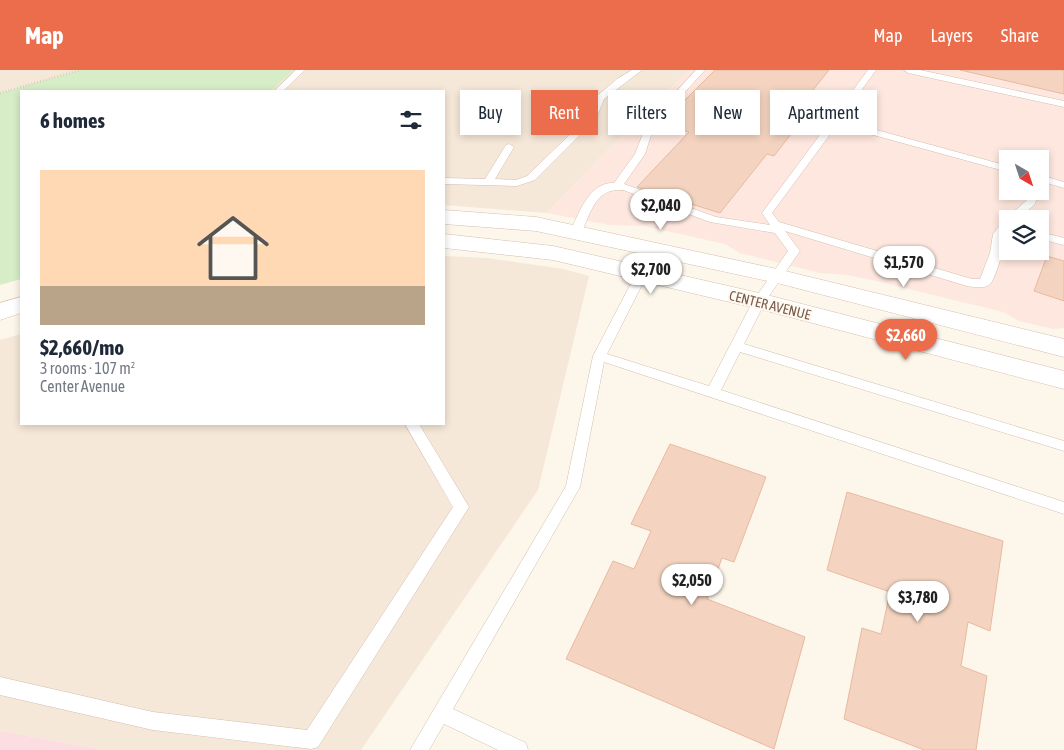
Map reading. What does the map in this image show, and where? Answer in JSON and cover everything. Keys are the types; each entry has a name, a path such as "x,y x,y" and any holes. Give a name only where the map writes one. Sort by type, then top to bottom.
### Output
{"street":[{"name":"CENTER AVENUE","path":"445,217 536,224 576,232 777,276 1064,348"},
{"name":"CENTER AVENUE","path":"445,241 553,253 759,301 1064,380"},
{"path":"0,312 20,306"}],"lane":[{"path":"279,90 301,70"},
{"path":"445,181 517,183 531,178 593,117 600,98 636,70"},
{"path":"617,187 640,154 650,125 700,70"},
{"path":"857,90 872,70"},
{"path":"908,70 1064,104"},
{"path":"877,134 999,167"},
{"path":"713,392 759,301 794,251 768,213 825,135"},
{"path":"488,182 509,147"},
{"path":"1049,182 1064,185"},
{"path":"576,232 591,199 609,186 624,187 714,220 777,227 972,283 985,283 996,254 999,239"},
{"path":"1022,210 1032,200"},
{"path":"1049,238 1064,242"},
{"path":"419,750 573,487 599,356 642,273"},
{"path":"736,346 1064,446"},
{"path":"599,356 1064,508"},
{"path":"0,686 154,721 311,740 461,507 413,425"},
{"path":"441,713 519,750"}],"path":[{"path":"0,93 79,70"}],"shaded area":[{"path":"0,70 79,70 0,93"},
{"path":"294,70 690,70 668,90 608,90 608,135 622,135 547,213 445,205 445,90 272,90"},
{"path":"690,70 1064,70 1064,328 1053,329 1019,321 1003,312 872,280 847,275 820,273 740,253 725,244 644,226 610,225 547,213 622,135 685,135 685,90 668,90"},
{"path":"445,256 487,258 563,269 589,276 538,490 361,750 104,750 0,731 0,340 20,334 20,425 445,425"},
{"path":"0,731 104,750 0,750"}],"green space":[{"path":"79,70 294,70 272,90 20,90 20,279 0,285 0,93"}],"building":[{"path":"715,70 829,70 813,90 770,90 770,135 790,135 774,156 767,154 720,213 637,187 689,132 685,131 685,100"},
{"path":"960,70 1064,70 1064,94"},
{"path":"1049,257 1064,261 1064,301 1034,291 1046,260 1049,260"},
{"path":"670,444 766,477 734,562 722,558 707,599 805,637 774,749 566,659 613,561 634,569 651,531 631,524"},
{"path":"847,492 1003,541 990,631 968,622 961,666 987,676 976,750 924,750 844,719 862,628 881,634 890,592 827,570"}]}
